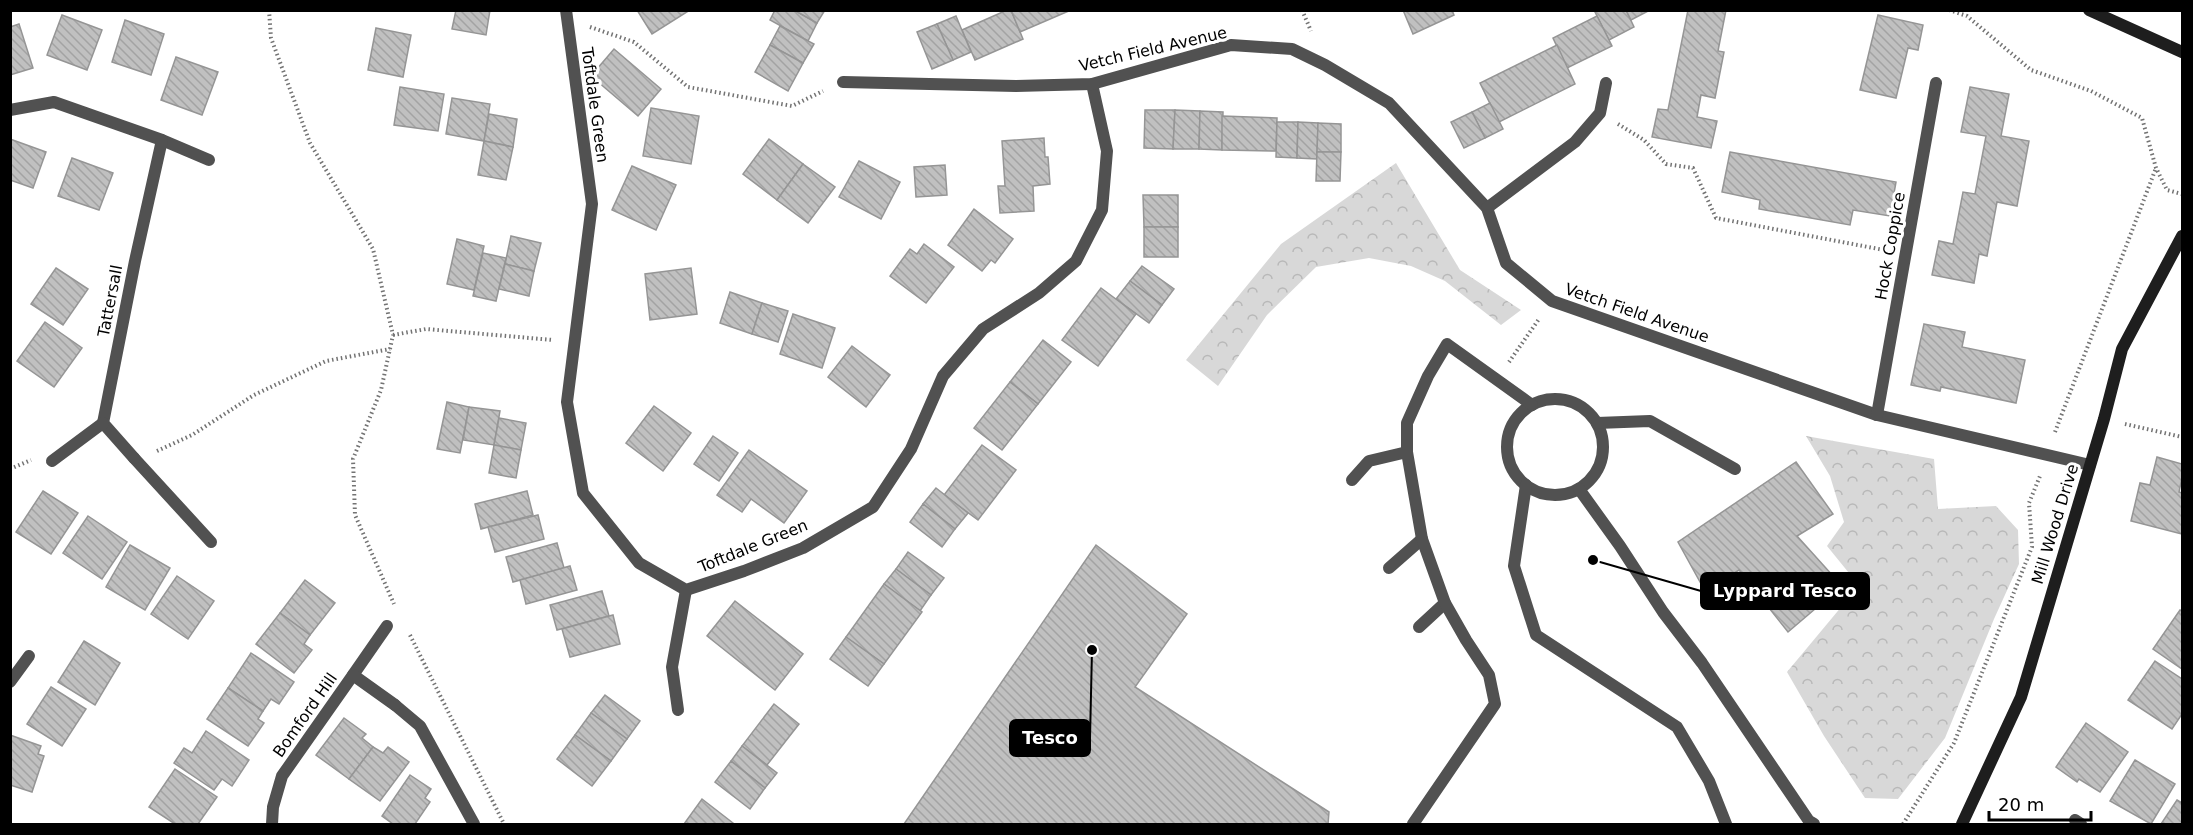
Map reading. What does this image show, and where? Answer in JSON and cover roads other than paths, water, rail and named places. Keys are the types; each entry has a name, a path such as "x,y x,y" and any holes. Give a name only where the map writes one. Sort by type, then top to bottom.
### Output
{"street":[{"path":"2089,10 2182,52"},
{"name":"Toftdale Green","path":"566,15 592,204 567,402 583,493 639,563 687,590 803,548 873,507 911,449 943,376 983,328 1038,293 1076,261 1102,210 1107,151 1092,84"},
{"name":"Vetch Field Avenue","path":"843,82 1016,86 1092,84 1231,45 1292,49 1325,64 1389,104 1487,208 1506,263 1552,301 1877,415 2090,465"},
{"path":"1487,208 1575,142 1600,112 1606,83"},
{"name":"Hock Coppice","path":"1877,415 1936,83"},
{"path":"10,110 54,102 162,140 209,160"},
{"name":"Tattersall","path":"103,423 162,140"},
{"name":"Mill Wood Drive","path":"1962,825 2020,697 2104,420 2122,350 2182,236"},
{"path":"1413,825 1495,704 1489,675 1445,603 1422,539 1407,452 1407,423 1428,376 1447,344 1532,405"},
{"path":"1557,399 1573,402 1597,423 1602,438 1603,454 1598,469 1579,489 1550,495 1537,492 1515,475 1506,447 1509,432 1516,419 1532,405 1557,399"},
{"path":"1597,423 1650,421 1735,469"},
{"path":"52,461 103,423 211,542"},
{"path":"1353,480 1369,461 1407,452"},
{"path":"1526,485 1514,566 1536,635 1677,727 1708,781 1726,825"},
{"path":"1579,489 1663,612 1702,663 1809,821 1814,825"},
{"path":"1389,568 1422,539"},
{"path":"678,710 672,667 687,590"},
{"path":"1419,627 1445,603"},
{"path":"353,675 387,626"},
{"path":"10,682 29,656"},
{"name":"Bomford Hill","path":"272,825 273,807 282,776 353,675 420,726 474,825"}],"place":[{"name":"Lyppard Tesco","path":"1593,560"},
{"name":"Tesco","path":"1092,650"}]}
